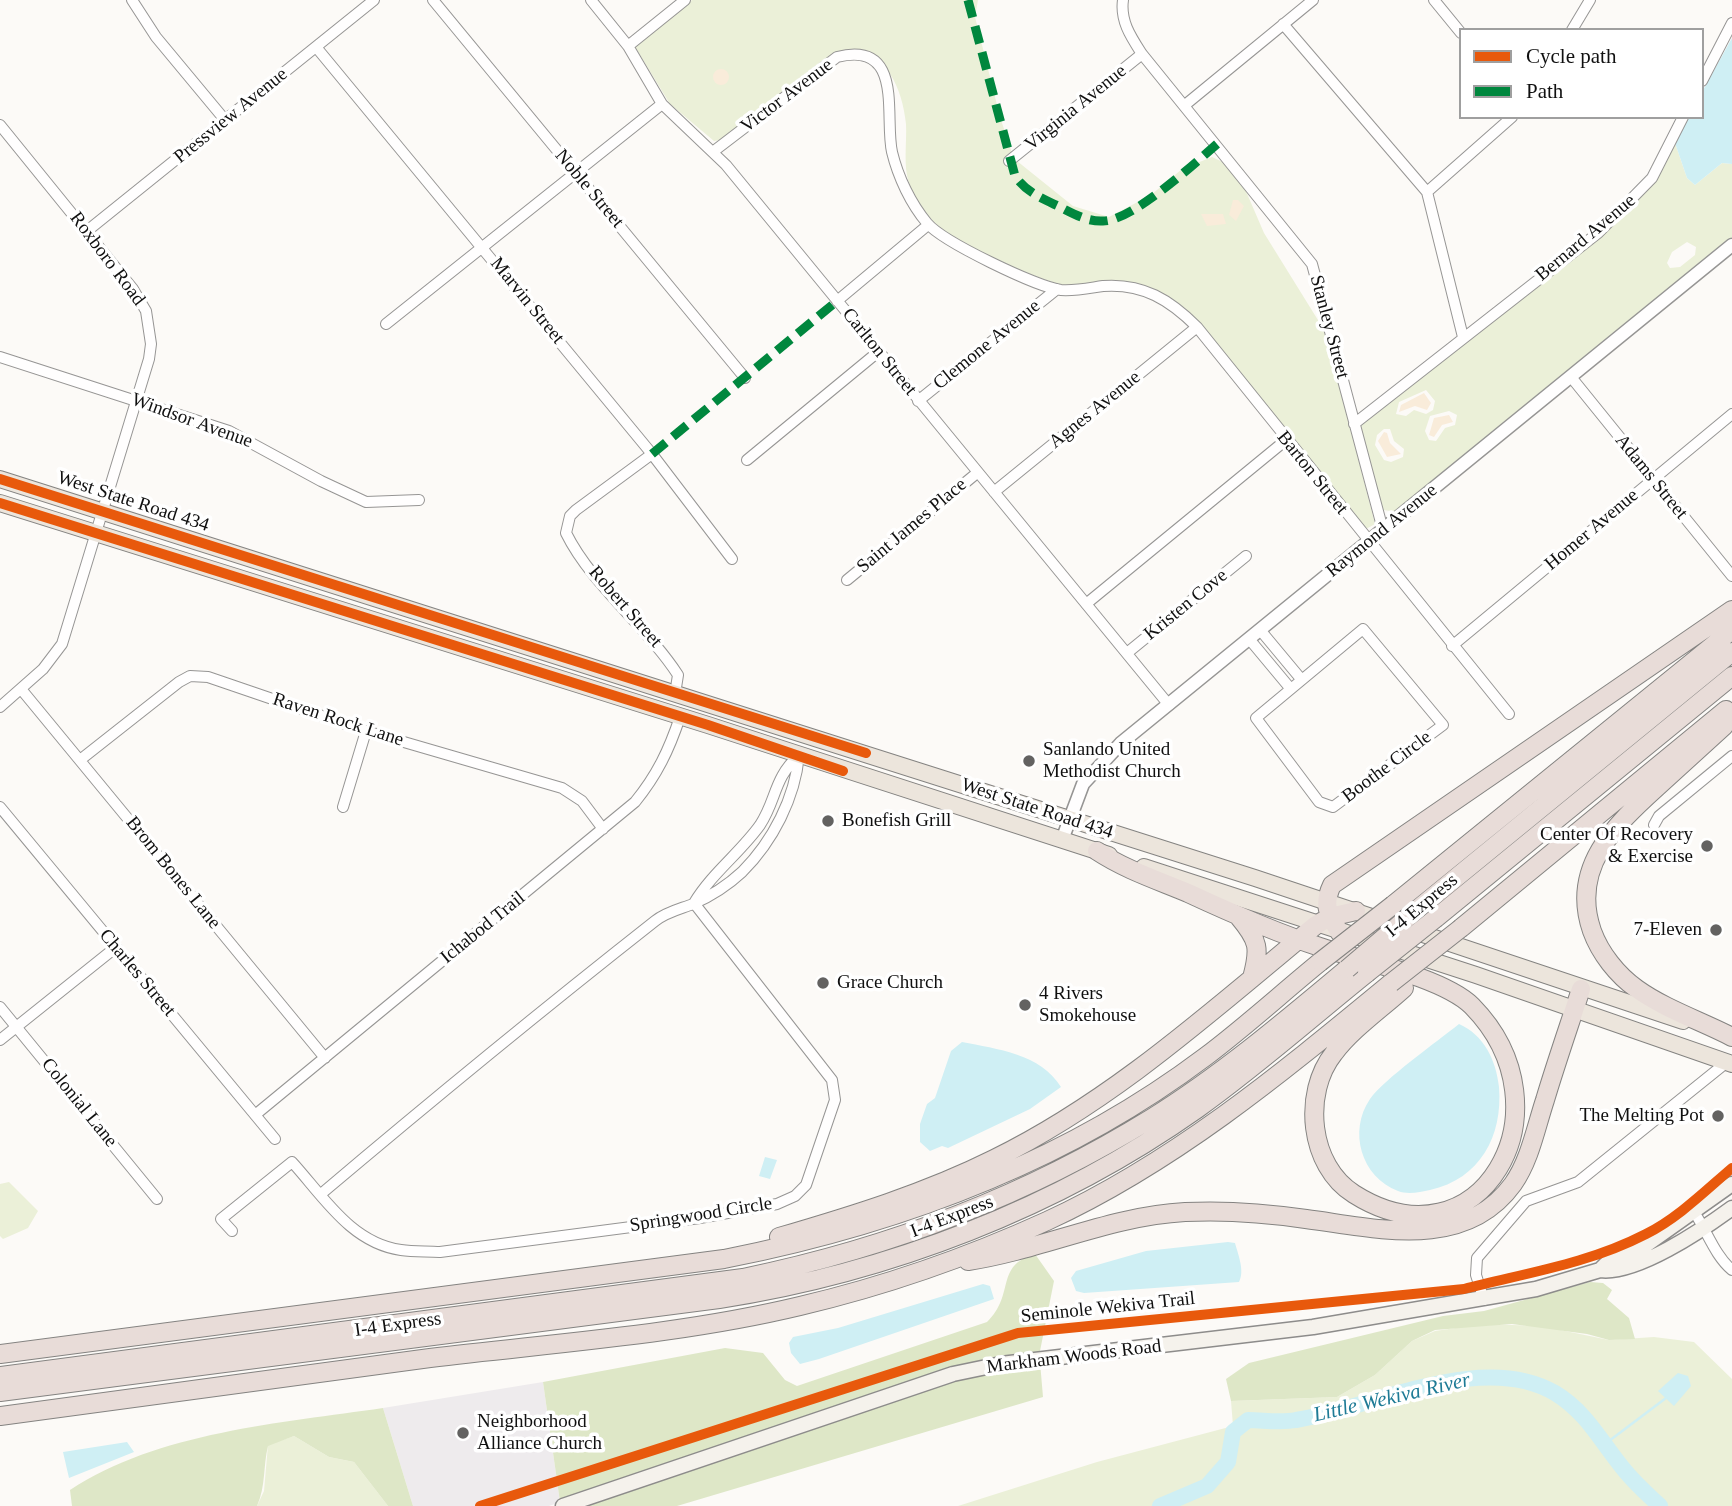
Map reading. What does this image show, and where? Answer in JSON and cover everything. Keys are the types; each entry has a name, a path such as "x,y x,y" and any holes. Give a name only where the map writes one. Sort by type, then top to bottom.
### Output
{"highway":[{"path":"724,1259 754,1245 899,1199 993,1160 1100,1097 1298,940 1324,914 1332,885 1732,610"},
{"path":"0,1354 724,1259 831,1236 900,1215 1024,1166 1155,1092 1206,1056 1732,629"},
{"name":"I-4 Express","path":"0,1376 743,1278 841,1255 963,1213 1036,1183 1154,1117 1222,1069 1732,652"},
{"name":"I-4 Express","path":"0,1392 719,1299 831,1278 980,1227 1100,1169 1197,1109 1732,676"},
{"path":"1097,851 1124,869 1239,917 1298,940 1443,987 1470,1004 1490,1027 1508,1060 1517,1092 1516,1121 1510,1148 1496,1173 1475,1196 1450,1209 1425,1215 1398,1214 1374,1207 1348,1191 1334,1176 1324,1158 1314,1116 1316,1094 1334,1052 1397,986 1461,928 1732,704"},
{"path":"1732,715 1724,726 1608,834 1592,865 1587,905 1589,922 1600,949 1629,983 1648,996 1732,1037"},
{"path":"1324,914 1356,911"},
{"path":"1324,914 1340,933"},
{"path":"1239,917 1256,940 1258,952 1252,978"},
{"path":"0,1416 660,1331 799,1307 940,1266 1049,1220 1160,1159 1275,1078 1397,986"},
{"path":"940,1266 995,1257 1131,1218 1184,1212 1264,1214 1418,1231 1458,1224 1482,1214 1514,1182 1529,1152 1581,989"}],"main road":[{"name":"West State Road 434","path":"0,479 1164,850 1324,914"},
{"path":"0,503 1097,851 1324,914"},
{"path":"365,620 376,607 433,625 456,623"},
{"path":"708,726 737,728 787,741 808,736"},
{"path":"799,755 803,750 812,748 878,767 906,766"},
{"path":"1356,911 1581,989 1732,1037"},
{"path":"1340,933 1476,975 1730,1063"},
{"name":"Markham Woods Road","path":"1600,1270 1609,1261 1658,1238 1732,1184"},
{"name":"Markham Woods Road","path":"563,1506 977,1369 1045,1357 1313,1328 1485,1300 1536,1289 1600,1270 1613,1272 1704,1228 1732,1208"}],"street":[{"path":"132,0 156,37 225,120"},
{"name":"Pressview Avenue","path":"87,231 374,0"},
{"name":"Noble Street","path":"433,0 745,378"},
{"name":"Carlton Street","path":"591,0 628,46 662,104 714,151 1169,705"},
{"path":"628,46 685,0"},
{"name":"Stanley Street","path":"1123,0 1121,12 1142,54 1312,264 1383,530"},
{"path":"1185,105 1313,0"},
{"path":"1434,0 1459,31"},
{"path":"1573,28 1590,0"},
{"path":"1704,77 1732,23"},
{"path":"1283,24 1427,192 1463,337"},
{"name":"Marvin Street","path":"316,47 484,247 652,454 732,559"},
{"name":"Victor Avenue","path":"714,151 837,57 849,54 865,57 878,65 886,77 891,99 891,148 898,176 928,225"},
{"name":"Virginia Avenue","path":"1009,162 1142,54"},
{"path":"386,324 662,104"},
{"path":"1427,192 1511,119"},
{"name":"Bernard Avenue","path":"1354,424 1598,233 1636,198 1652,178 1683,119"},
{"name":"Roxboro Road","path":"0,125 133,289 146,311 151,344 139,400 62,644 43,669 0,707"},
{"path":"837,301 928,225 968,251 1057,289"},
{"name":"Raymond Avenue","path":"1062,840 1076,797 1092,772 1121,743 1732,245"},
{"name":"Barton Street","path":"1057,289 1129,286 1154,293 1176,307 1197,327 1368,543 1509,714"},
{"name":"Clemone Avenue","path":"918,401 1057,289"},
{"name":"Agnes Avenue","path":"994,492 1197,327"},
{"path":"747,460 877,352"},
{"name":"Windsor Avenue","path":"0,356 229,430 321,481 366,502 419,500"},
{"name":"Adams Street","path":"1571,377 1732,576"},
{"name":"Homer Avenue","path":"1452,646 1732,414"},
{"path":"1086,604 1286,440"},
{"name":"Robert Street","path":"652,454 576,510 567,522 566,533 571,543 664,652 678,675 676,694"},
{"name":"Saint James Place","path":"847,580 977,472"},
{"name":"Kristen Cove","path":"1126,653 1246,556"},
{"name":"Boothe Circle","path":"1363,629 1443,725 1357,790 1333,807 1328,807 1319,802 1256,718 1301,679 1363,629"},
{"path":"1261,631 1301,679"},
{"path":"1250,640 1290,688"},
{"name":"Raven Rock Lane","path":"80,760 190,676 208,677 366,731 562,788 582,801 604,829"},
{"name":"Brom Bones Lane","path":"21,689 325,1058"},
{"name":"Ichabod Trail","path":"255,1115 635,802 653,780 666,756 680,717"},
{"path":"343,807 366,731"},
{"path":"694,903 706,883 762,822 781,772 799,755"},
{"path":"321,1194 462,1075 661,916 716,893 741,872 769,840 799,775 799,755"},
{"path":"1654,825 1659,816 1732,756"},
{"name":"Charles Street","path":"0,807 275,1139"},
{"name":"Springwood Circle","path":"232,1231 221,1219 292,1162 345,1223 366,1238 399,1250 440,1252 700,1218 777,1204 795,1196 806,1185 835,1100 832,1080 694,903"},
{"path":"0,1040 116,948"},
{"name":"Colonial Lane","path":"0,1007 157,1199"},
{"path":"1485,1300 1476,1275 1477,1258 1526,1201 1578,1182 1730,1063"},
{"path":"1694,1212 1721,1261 1732,1269"}],"shaded area":[{"path":"543,1382 560,1502 549,1506 413,1506 383,1408"}],"green space":[{"path":"692,0 978,0 975,17 1000,117 1012,153 1003,161 1008,168 1017,161 1073,206 1109,217 1151,195 1182,169 1212,157 1227,164 1242,182 1264,233 1326,333 1375,524 1366,529 1360,527 1204,327 1172,299 1148,287 1121,282 1069,286 1051,282 974,248 931,219 918,202 907,176 906,124 900,94 886,69 877,60 852,51 837,53 721,140 714,141 670,104 635,47"},
{"path":"1675,143 1687,178 1695,185 1722,163 1732,164 1732,237 1397,512 1383,510 1359,426 1601,236 1655,181","holes":["1687,242 1696,247 1695,255 1680,267 1670,268 1667,263 1672,252","1426,390 1435,401 1433,410 1426,414 1414,410 1406,416 1396,414 1399,402","1449,411 1457,415 1455,425 1445,428 1436,441 1429,440 1425,431 1430,416","1384,429 1390,429 1394,441 1404,449 1403,457 1391,462 1384,460 1375,445 1377,435"]},
{"path":"9,1182 38,1211 28,1228 3,1239 0,1236 0,1184"},
{"path":"1035,1254 1054,1281 1040,1351 952,1370 560,1502 543,1382 725,1348 763,1353 785,1380 797,1386 987,1322 1001,1301 1009,1273 1022,1259"},
{"path":"1590,1282 1603,1283 1612,1290 1607,1299 1629,1318 1635,1339 1609,1340 1587,1334 1512,1324 1435,1330 1412,1341 1375,1375 1337,1397 1231,1401 1226,1379 1249,1363 1443,1316 1484,1311"},
{"path":"1483,1324 1541,1326 1609,1340 1654,1337 1694,1342 1732,1379 1732,1506 958,1506 1097,1462 1233,1426 1231,1401 1337,1397 1375,1375 1412,1341 1435,1331"},
{"path":"1040,1362 1043,1397 677,1506 577,1506 954,1379"},
{"path":"383,1408 413,1506 388,1506 354,1462 329,1457 294,1436 268,1446 262,1491 257,1506 72,1506 70,1490 105,1470 142,1455 221,1433 262,1425"},
{"path":"294,1436 329,1457 354,1462 388,1506 257,1506 264,1491 268,1445"}],"sand":[{"path":"718,69 724,69 729,77 727,83 718,85 713,80 713,74"},
{"path":"1233,200 1238,200 1244,206 1236,221 1229,215"},
{"path":"1201,214 1223,214 1226,224 1207,226"},
{"path":"1424,393 1431,403 1427,410 1415,406 1399,412 1401,405"},
{"path":"1449,415 1453,422 1442,425 1434,437 1429,435 1434,418"},
{"path":"1384,432 1401,454 1387,457 1378,441"}],"water":[{"path":"1732,38 1732,164 1722,163 1695,185 1687,178 1675,143 1688,119 1704,119 1704,88"},
{"path":"1459,1024 1482,1042 1495,1067 1499,1105 1492,1138 1485,1153 1462,1176 1430,1190 1410,1193 1398,1191 1385,1184 1367,1164 1359,1138 1363,1112 1370,1099 1386,1082"},
{"path":"962,1042 1030,1060 1042,1067 1061,1087 1030,1109 948,1148 942,1146 930,1151 920,1142 920,1124 927,1104 935,1098 951,1051"},
{"path":"765,1157 777,1160 770,1179 759,1176"},
{"path":"1235,1243 1239,1257 1239,1282 1084,1293 1076,1291 1071,1278 1076,1271 1146,1251"},
{"path":"983,1284 990,1286 994,1299 819,1359 800,1364 791,1353 789,1343 793,1337 838,1328"},
{"path":"1678,1373 1688,1376 1691,1386 1674,1406 1658,1391"},
{"path":"127,1442 134,1452 69,1478 63,1452"}],"waterway":[{"name":"Little Wekiva River","path":"1160,1506 1207,1486 1228,1462 1233,1432 1248,1420 1296,1420 1427,1386 1461,1379 1495,1377 1526,1381 1567,1401 1586,1419 1630,1476 1660,1506"},
{"path":"1605,1444 1666,1398"}],"marked path":[{"path":"968,0 1015,176 1034,194 1085,219 1115,219 1146,202 1217,144"},
{"path":"652,454 837,301"}],"cycle path":[{"path":"0,479 866,753"},
{"path":"0,503 708,725 843,771"},
{"name":"Seminole Wekiva Trail","path":"480,1506 1018,1333 1464,1289 1556,1267 1602,1253 1658,1228 1691,1204 1732,1168"}],"place":[{"name":"Sanlando United Methodist Church","path":"1029,761"},
{"name":"Bonefish Grill","path":"828,821"},
{"name":"Center Of Recovery & Exercise","path":"1707,846"},
{"name":"7-Eleven","path":"1716,930"},
{"name":"Grace Church","path":"823,983"},
{"name":"4 Rivers Smokehouse","path":"1025,1005"},
{"name":"The Melting Pot","path":"1718,1116"},
{"name":"Neighborhood Alliance Church","path":"463,1433"}]}
